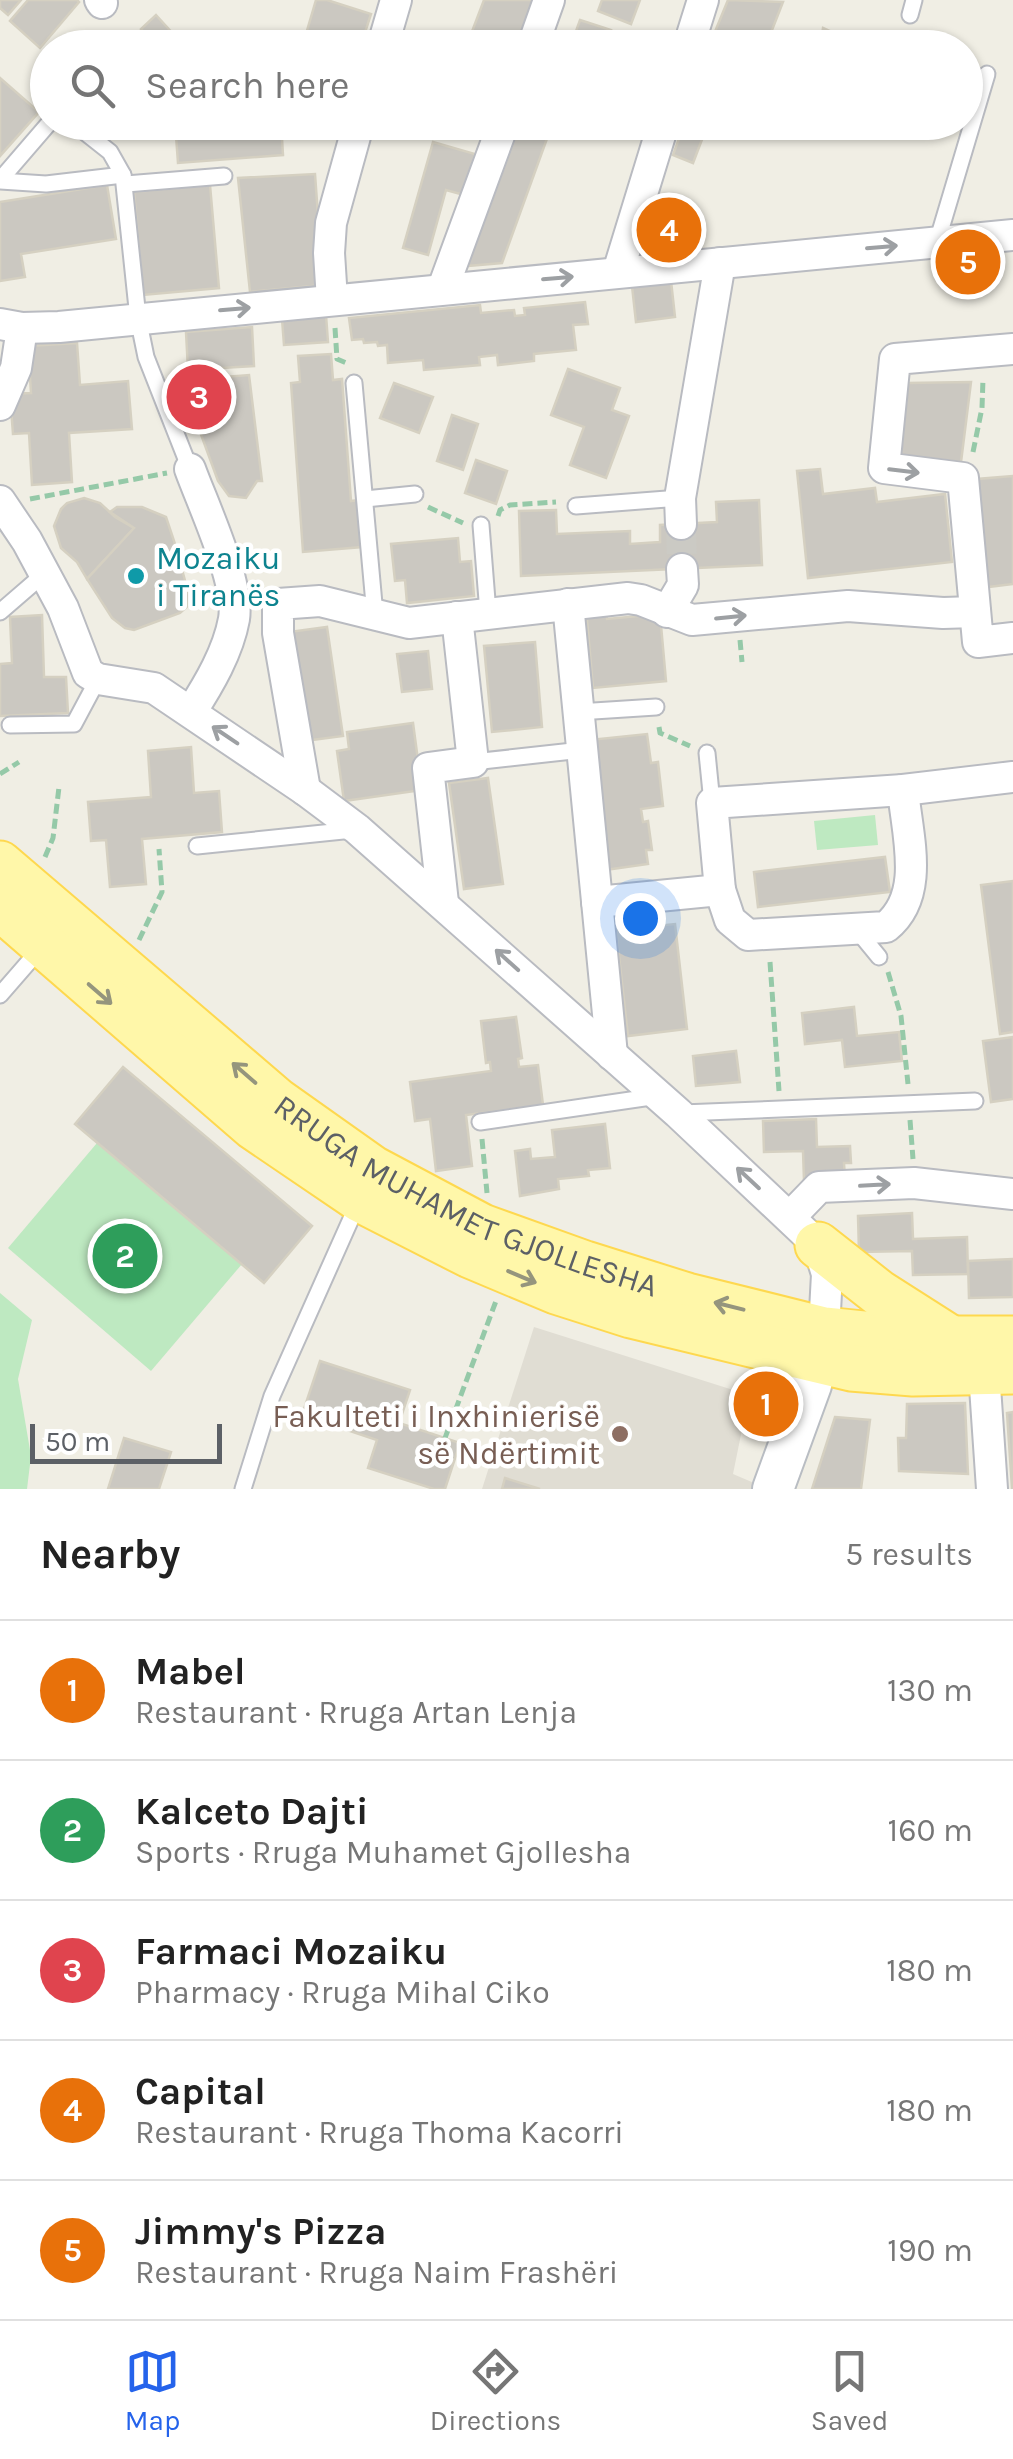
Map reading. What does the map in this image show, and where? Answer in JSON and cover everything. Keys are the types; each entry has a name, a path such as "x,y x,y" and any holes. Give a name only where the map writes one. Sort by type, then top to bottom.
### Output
{"main road":[{"name":"RRUGA MUHAMET GJOLLESHA","path":"20,868 277,1101 373,1169 482,1226 820,1345"},
{"name":"RRUGA MUHAMET GJOLLESHA","path":"0,907 254,1127 360,1200 510,1272 631,1315 820,1345 867,1336 991,1356"},
{"path":"804,1231 908,1314 991,1356"}],"street":[{"path":"387,30 396,0"},
{"path":"538,30 549,0"},
{"path":"693,30 702,0"},
{"path":"332,300 332,223 354,140"},
{"path":"443,288 497,140"},
{"path":"618,272 658,140"},
{"path":"0,405 16,368 11,326 138,318 1013,235"},
{"path":"681,511 720,262"},
{"path":"998,350 894,359 884,468 962,478 978,642 1013,638"},
{"path":"190,469 219,544 235,616 224,650 191,712"},
{"path":"2,503 62,608 88,674 154,688 357,829 668,1104 804,1231 827,1274 820,1345 802,1413 773,1489"},
{"path":"667,612 683,585 682,569"},
{"path":"305,790 278,634 278,604 320,601 409,623 628,598 692,620 848,606 975,612"},
{"path":"568,604 612,1055"},
{"path":"443,903 428,768 473,762 472,615"},
{"path":"903,790 911,884 909,900 900,916 886,927 748,935 730,920 720,890 712,803 903,790 1013,777"},
{"path":"597,902 720,890"},
{"path":"804,1231 819,1188 914,1183 1013,1194"},
{"path":"991,1356 992,1489"}],"lane":[{"path":"983,87 987,74"},
{"path":"0,180 34,140"},
{"path":"95,140 110,152 124,180 138,318 146,357 190,469"},
{"path":"937,242 967,140"},
{"path":"0,180 46,184 224,176"},
{"path":"354,384 376,615"},
{"path":"364,498 415,494"},
{"path":"576,506 681,511"},
{"path":"472,615 481,524"},
{"path":"0,612 44,574"},
{"path":"10,725 74,724 98,678"},
{"path":"578,712 656,706"},
{"path":"473,762 582,750"},
{"path":"707,753 712,803"},
{"path":"197,846 357,829"},
{"path":"856,929 879,957"},
{"path":"0,995 43,944"},
{"path":"480,1122 668,1104 781,1108 974,1101"},
{"path":"243,1489 272,1396 360,1200"}],"path":[{"path":"332,300 337,359 353,366 354,384"},
{"path":"962,478 971,462 998,350"},
{"path":"2,503 190,469"},
{"path":"415,494 432,511 456,522 481,524 495,524 500,510 510,505 557,502 576,506"},
{"path":"656,706 660,733 707,753"},
{"path":"0,774 19,762"},
{"path":"20,868 53,838 59,787"},
{"path":"145,928 162,892 159,849"},
{"path":"768,934 781,1108"},
{"path":"879,957 892,978 900,1016 914,1183"},
{"path":"480,1122 486,1184"},
{"path":"445,1438 492,1309 510,1272"}],"shaded area":[{"name":"Fakulteti i Inxhinierisë së Ndërtimit","path":"534,1327 749,1395 733,1474 768,1489 482,1489"}],"green space":[{"path":"875,815 878,845 817,850 814,821"},
{"path":"97,1143 242,1264 151,1371 8,1248"},
{"path":"0,1293 32,1320 18,1379 31,1456 27,1489 0,1489"}],"building":[{"path":"0,0 21,0 8,15 0,8"},
{"path":"28,0 79,2 55,30 30,30 30,39 10,21"},
{"path":"316,0 371,14 366,30 307,30"},
{"path":"484,0 538,0 527,30 473,30"},
{"path":"602,0 640,0 631,24 598,11"},
{"path":"728,0 783,2 772,30 716,30"},
{"path":"156,15 170,30 142,30"},
{"path":"580,20 611,30 576,30"},
{"path":"0,78 30,104 30,122 0,156"},
{"path":"176,140 282,140 283,155 178,163"},
{"path":"514,140 546,140 502,263 467,266"},
{"path":"678,140 702,140 693,163 673,155"},
{"path":"433,142 475,154 464,195 446,190 428,255 403,248"},
{"path":"315,174 323,285 250,292 238,178"},
{"path":"107,185 116,239 21,254 25,277 0,281 0,202"},
{"path":"210,185 219,288 143,295 134,192"},
{"path":"671,281 675,317 636,322 632,286"},
{"path":"585,302 588,324 573,325 576,350 534,354 534,361 498,365 497,355 479,357 480,365 424,370 423,360 388,363 387,345 352,340 349,318 480,305 481,313 514,310 515,316 525,315 524,308"},
{"path":"326,315 328,342 284,345 282,319"},
{"path":"252,327 254,366 188,370 186,332"},
{"path":"77,343 80,385 128,381 132,429 69,433 72,482 32,485 29,433 13,434 10,394 31,393 28,346"},
{"path":"331,354 333,380 342,379 351,501 359,500 362,547 303,552 291,383 300,382 298,356"},
{"path":"568,369 620,388 612,410 629,416 606,478 570,465 584,427 551,415"},
{"path":"249,375 262,481 257,481 246,498 229,496 218,481 196,421 187,380"},
{"path":"971,382 961,462 901,455 908,383"},
{"path":"394,383 433,397 419,433 380,418"},
{"path":"452,415 478,424 463,470 437,461"},
{"path":"476,460 507,471 496,504 465,493"},
{"path":"820,469 823,494 875,488 877,502 945,494 952,562 808,578 797,471"},
{"path":"1013,476 1013,584 988,587 977,479"},
{"path":"84,498 100,503 134,528 87,579 77,562 61,548 54,526 67,503"},
{"path":"759,500 762,565 521,576 519,511 556,510 557,534 630,531 630,544 660,542 660,525 717,522 716,502"},
{"path":"117,507 142,507 166,517 178,553 172,560 181,566 189,595 188,606 180,613 134,630 112,618 87,579 134,528 110,512"},
{"path":"458,538 460,562 471,561 474,596 407,603 405,580 395,581 391,544"},
{"path":"606,607 607,619 660,614 666,681 593,688 586,608"},
{"path":"42,615 44,677 66,677 68,713 0,716 0,664 12,663 10,617"},
{"path":"327,627 343,736 304,741 289,632"},
{"path":"535,642 542,727 492,732 484,646"},
{"path":"428,651 432,689 402,692 397,654"},
{"path":"413,723 422,790 344,801 337,751 349,749 347,732"},
{"path":"647,734 651,763 658,762 663,806 641,809 643,822 648,821 652,850 646,850 648,864 605,870 589,740"},
{"path":"191,747 194,793 219,791 222,832 142,839 146,884 110,887 106,840 91,841 88,802 151,797 148,751"},
{"path":"488,778 503,884 464,889 449,783"},
{"path":"885,857 890,892 758,907 754,872"},
{"path":"1013,881 1013,1032 1000,1034 981,885"},
{"path":"675,924 687,1029 628,1036 616,930"},
{"path":"854,1007 857,1036 899,1032 902,1061 845,1067 842,1040 805,1044 802,1013"},
{"path":"516,1017 522,1058 518,1059 519,1067 538,1065 543,1105 466,1115 472,1166 436,1171 430,1119 415,1121 410,1082 491,1071 490,1062 486,1063 481,1021"},
{"path":"1013,1037 1013,1099 991,1102 983,1041"},
{"path":"736,1051 740,1082 696,1086 693,1056"},
{"path":"123,1067 312,1226 264,1283 75,1124"},
{"path":"816,1119 817,1147 850,1146 851,1163 844,1163 845,1179 804,1180 803,1151 764,1152 763,1121"},
{"path":"605,1124 610,1168 588,1170 589,1176 558,1179 559,1189 520,1196 515,1151 530,1149 531,1159 555,1157 552,1130"},
{"path":"912,1213 913,1239 967,1237 968,1274 913,1275 912,1251 859,1252 858,1216"},
{"path":"1013,1259 1013,1297 969,1298 968,1261"},
{"path":"320,1361 410,1390 399,1423 460,1443 445,1489 368,1468 377,1440 302,1415"},
{"path":"965,1403 968,1474 899,1471 898,1438 906,1438 907,1404"},
{"path":"1013,1412 1013,1488 1012,1488 1007,1413"},
{"path":"835,1417 870,1420 861,1489 812,1489"},
{"path":"124,1438 171,1452 159,1489 108,1489"},
{"path":"505,1478 540,1489 502,1489"}],"tunnel":[{"path":"681,524 682,569"}],"place":[{"name":"Capital","path":"669,230"},
{"name":"Jimmy's Pizza","path":"968,262"},
{"name":"Farmaci Mozaiku","path":"199,397"},
{"name":"Mozaiku i Tiranës","path":"136,576"},
{"name":"Kalceto Dajti","path":"125,1256"},
{"name":"Mabel","path":"766,1404"},
{"name":"Fakulteti i Inxhinierisë së Ndërtimit","path":"620,1434"}]}
